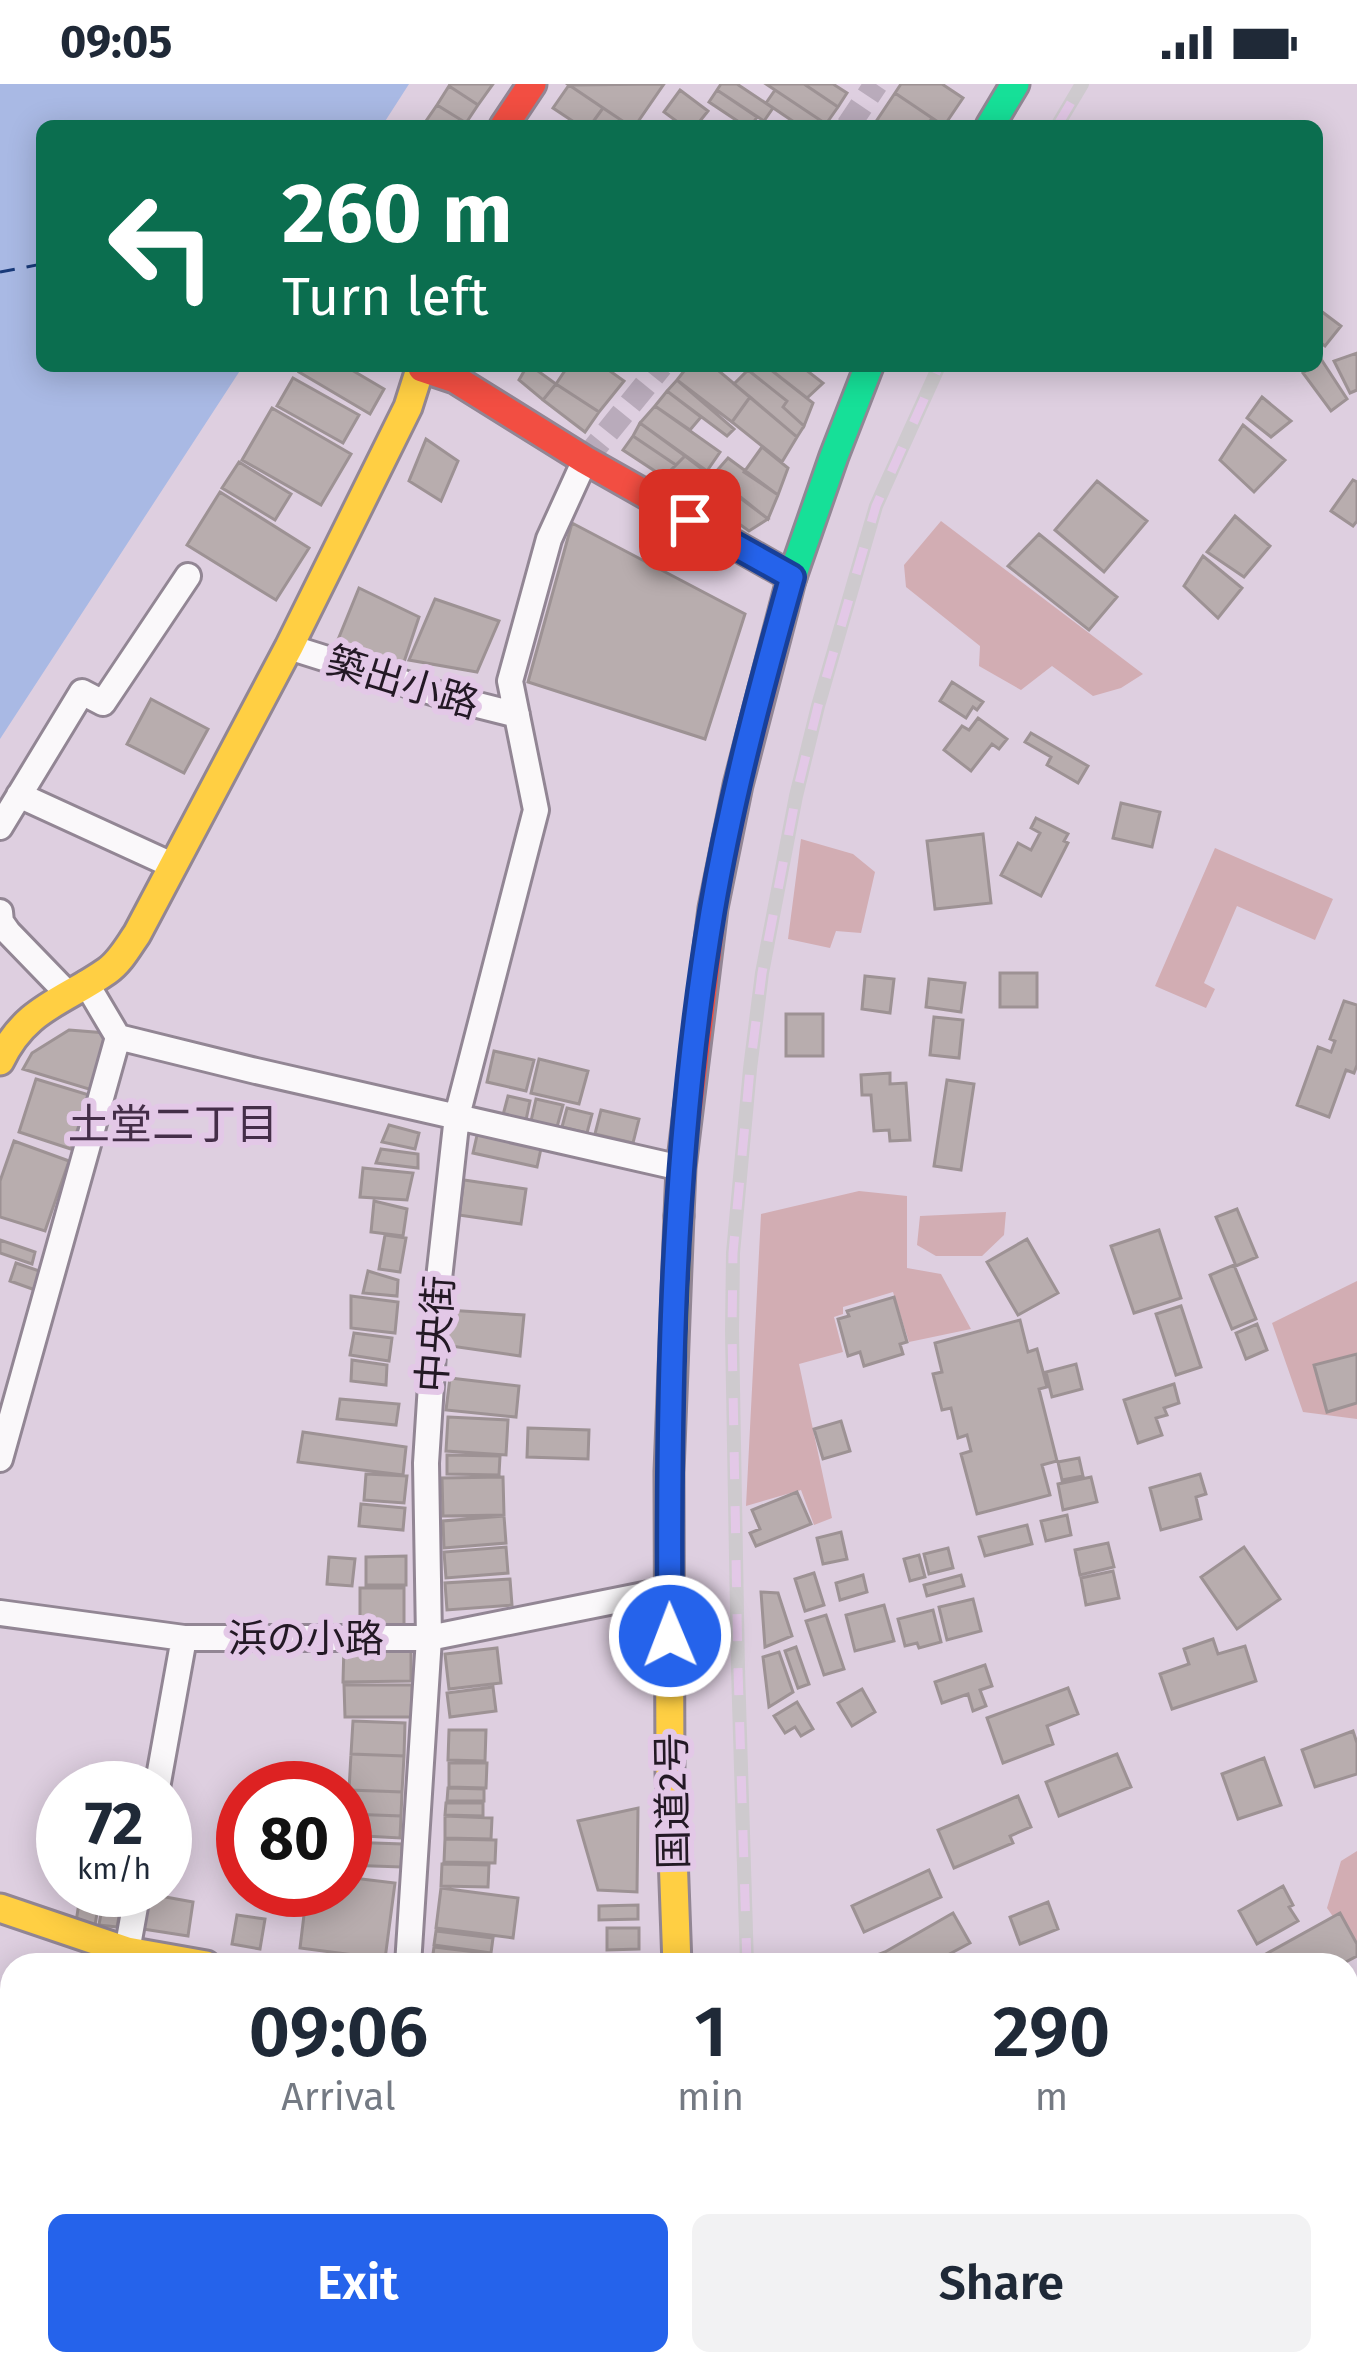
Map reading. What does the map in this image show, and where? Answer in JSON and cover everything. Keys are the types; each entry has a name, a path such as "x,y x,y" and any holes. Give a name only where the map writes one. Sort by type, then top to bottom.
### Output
{"main road":[{"path":"508,120 532,84"},
{"path":"994,120 1015,84"},
{"path":"0,1061 16,1029 117,962 137,934 289,647 408,407 419,372"},
{"path":"435,372 455,379 585,460 792,577"},
{"name":"国道2号","path":"677,1953 669,1590 681,1168 713,908 738,785 792,577 867,372"},
{"path":"0,1908 138,1953"}],"street":[{"name":"中央街","path":"409,1953 429,1638 429,1418 457,1116 536,810 510,681 549,539 585,460"},
{"path":"0,827 82,692 103,703 188,576"},
{"name":"築出小路","path":"289,647 517,716"},
{"path":"19,795 174,866"},
{"path":"0,913 8,932 77,989 118,1037 681,1168"},
{"path":"0,1459 118,1037"},
{"name":"浜の小路","path":"0,1613 184,1638 429,1638 669,1590"},
{"path":"162,1761 184,1638"},
{"path":"127,1951 133,1917"}],"shaded area":[{"path":"941,521 1143,674 1121,688 1093,696 1052,666 1021,690 979,666 980,646 906,587 904,565"},
{"path":"801,839 853,854 875,872 861,933 836,931 830,948 788,939"},
{"path":"1215,848 1333,899 1315,940 1237,906 1204,983 1215,989 1206,1008 1155,986"},
{"path":"859,1191 907,1196 907,1268 941,1274 971,1329 909,1342 893,1292 843,1307 843,1314 834,1317 843,1352 799,1364 832,1518 814,1525 801,1490 746,1506 761,1214"},
{"path":"1006,1212 1004,1235 982,1256 936,1256 917,1245 920,1216"},
{"path":"1357,1281 1357,1419 1303,1412 1272,1323"},
{"path":"1357,1851 1357,1951 1327,1908 1341,1861"}],"water":[{"path":"0,84 409,84 386,120 36,120 36,372 239,372 0,739"}],"building":[{"path":"450,84 493,84 478,105"},
{"path":"664,84 639,120 621,120 569,85"},
{"path":"721,84 737,84 773,108 762,120 717,90"},
{"path":"766,84 804,84 838,107 829,120 820,120"},
{"path":"804,84 833,84 847,93 838,107"},
{"path":"901,84 942,84 963,98 948,120 935,120 895,93"},
{"path":"569,85 603,108 594,120 571,120 553,108"},
{"path":"449,86 478,105 468,120 461,120 437,105"},
{"path":"680,90 708,111 701,120 675,120 664,112"},
{"path":"717,90 757,117 736,120 709,102"},
{"path":"775,90 820,120 791,120 766,103"},
{"path":"895,93 932,118 931,120 877,120"},
{"path":"437,105 461,120 427,120"},
{"path":"603,108 621,120 594,120"},
{"path":"1323,312 1341,326 1323,344"},
{"path":"1357,353 1357,390 1350,393 1334,361"},
{"path":"1323,362 1347,399 1331,411 1303,373 1323,372"},
{"path":"299,372 355,372 384,389 370,414"},
{"path":"524,372 539,372 556,384 543,400 519,380"},
{"path":"564,372 611,372 624,381 599,412 556,384"},
{"path":"683,372 720,372 750,397 732,422 677,380"},
{"path":"751,372 774,372 813,403 804,426 783,407 787,401"},
{"path":"751,372 787,401 783,407 804,426 797,437 734,384"},
{"path":"774,372 809,372 823,383 807,398"},
{"path":"293,378 359,415 343,443 277,406"},
{"path":"677,380 734,429 727,436 667,391"},
{"path":"556,384 599,412 585,432 543,400"},
{"path":"667,391 701,417 690,430 655,406"},
{"path":"750,397 797,437 782,462 732,422"},
{"path":"1262,397 1291,421 1271,437 1247,418"},
{"path":"655,406 720,452 707,471 640,423"},
{"path":"272,408 351,454 321,505 242,460"},
{"path":"640,423 685,456 676,465 633,436"},
{"path":"1243,425 1285,460 1254,492 1220,460"},
{"path":"633,436 676,465 664,477 623,450"},
{"path":"426,439 458,461 441,501 409,481"},
{"path":"762,447 788,468 778,495 744,472"},
{"path":"685,456 727,488 714,506 664,477"},
{"path":"728,458 778,495 768,519 713,475"},
{"path":"239,462 291,494 275,520 222,488"},
{"path":"1353,480 1357,482 1357,521 1353,526 1331,511"},
{"path":"1097,481 1147,521 1104,572 1055,530"},
{"path":"727,488 768,519 749,531 714,506"},
{"path":"220,492 309,548 276,600 187,545"},
{"path":"1235,516 1270,546 1244,577 1207,552"},
{"path":"572,523 745,614 705,739 528,682"},
{"path":"1039,534 1117,597 1089,630 1008,566"},
{"path":"1203,556 1242,588 1218,618 1184,586"},
{"path":"359,588 419,617 401,671 335,647"},
{"path":"435,599 499,621 477,672 409,660"},
{"path":"952,682 983,702 966,718 940,701"},
{"path":"151,699 208,729 184,773 127,744"},
{"path":"978,718 1007,739 999,749 992,744 971,771 944,750 962,726 969,730"},
{"path":"1031,733 1088,766 1078,783 1047,765 1051,757 1025,742"},
{"path":"1121,803 1160,812 1152,847 1113,838"},
{"path":"1036,818 1068,834 1041,896 1001,875 1018,843 1031,850 1040,833 1031,828"},
{"path":"983,834 991,903 935,909 927,841"},
{"path":"1000,973 1037,973 1037,1007 1000,1007"},
{"path":"865,976 894,979 890,1013 862,1009"},
{"path":"929,979 965,983 961,1012 926,1007"},
{"path":"1344,1001 1357,1005 1357,1065 1354,1073 1346,1070 1329,1117 1297,1105 1318,1047 1331,1052 1335,1041 1330,1039"},
{"path":"786,1014 823,1014 823,1056 786,1056"},
{"path":"934,1017 963,1020 959,1058 930,1055"},
{"path":"69,1030 106,1033 107,1051 92,1090 23,1069 32,1053"},
{"path":"494,1051 534,1060 526,1091 487,1082"},
{"path":"539,1059 588,1071 579,1104 531,1093"},
{"path":"890,1073 890,1084 906,1083 910,1140 890,1141 889,1130 874,1131 871,1095 862,1095 861,1075"},
{"path":"36,1079 89,1095 71,1149 19,1132"},
{"path":"947,1080 974,1084 961,1170 934,1166"},
{"path":"508,1096 530,1101 526,1120 503,1115"},
{"path":"536,1099 563,1105 557,1127 531,1121"},
{"path":"567,1108 592,1114 587,1133 562,1127"},
{"path":"601,1110 639,1119 633,1143 595,1134"},
{"path":"389,1125 419,1133 415,1149 382,1142"},
{"path":"478,1131 542,1144 537,1167 473,1153"},
{"path":"14,1141 69,1161 45,1231 0,1217 0,1181"},
{"path":"381,1149 418,1154 418,1168 376,1163"},
{"path":"363,1168 413,1173 407,1200 360,1197"},
{"path":"464,1180 526,1189 521,1224 459,1215"},
{"path":"374,1201 407,1209 403,1236 371,1232"},
{"path":"1237,1209 1257,1257 1236,1266 1216,1217"},
{"path":"1159,1230 1181,1298 1134,1313 1111,1246"},
{"path":"385,1235 406,1238 400,1272 379,1269"},
{"path":"1027,1239 1058,1293 1018,1315 987,1262"},
{"path":"0,1240 35,1252 32,1264 0,1253"},
{"path":"16,1263 45,1273 38,1291 10,1281"},
{"path":"1234,1265 1256,1319 1232,1329 1210,1275"},
{"path":"368,1271 398,1280 397,1296 363,1293"},
{"path":"351,1296 398,1302 395,1333 351,1328"},
{"path":"894,1297 907,1342 900,1344 903,1354 864,1366 860,1352 848,1356 838,1319 849,1316 847,1311"},
{"path":"1181,1306 1201,1367 1176,1375 1156,1314"},
{"path":"447,1310 524,1315 520,1356 444,1345"},
{"path":"1020,1320 1028,1352 1037,1349 1047,1387 1039,1389 1057,1461 1042,1465 1050,1495 977,1514 961,1454 971,1451 967,1435 958,1438 951,1408 942,1410 933,1374 942,1372 935,1343"},
{"path":"1257,1324 1267,1350 1246,1359 1236,1333"},
{"path":"354,1333 392,1338 389,1361 350,1355"},
{"path":"1357,1354 1357,1403 1327,1412 1314,1365"},
{"path":"352,1360 387,1365 386,1385 351,1381"},
{"path":"1076,1364 1082,1389 1052,1397 1046,1372"},
{"path":"450,1378 519,1386 516,1417 446,1410"},
{"path":"1174,1384 1179,1403 1164,1408 1167,1415 1156,1418 1162,1435 1138,1443 1124,1400"},
{"path":"340,1399 399,1404 396,1425 337,1419"},
{"path":"448,1417 508,1420 506,1455 446,1451"},
{"path":"841,1421 850,1451 823,1459 814,1429"},
{"path":"528,1428 589,1430 588,1459 527,1457"},
{"path":"303,1432 406,1447 403,1475 298,1462"},
{"path":"447,1455 500,1456 499,1475 447,1474"},
{"path":"1079,1458 1083,1476 1062,1480 1058,1462"},
{"path":"366,1474 407,1476 404,1503 364,1500"},
{"path":"1200,1474 1206,1494 1196,1497 1201,1519 1161,1530 1150,1488"},
{"path":"503,1477 504,1515 443,1516 442,1478"},
{"path":"1091,1477 1097,1502 1063,1510 1058,1484"},
{"path":"797,1492 811,1524 756,1546 750,1533 760,1529 752,1510"},
{"path":"361,1504 405,1508 403,1530 359,1526"},
{"path":"1067,1515 1071,1535 1046,1541 1041,1521"},
{"path":"504,1516 506,1543 444,1548 443,1521"},
{"path":"1027,1525 1032,1544 985,1556 979,1537"},
{"path":"841,1532 847,1559 823,1564 817,1538"},
{"path":"1108,1543 1114,1567 1080,1575 1075,1550"},
{"path":"506,1547 508,1573 446,1578 444,1552"},
{"path":"1244,1547 1280,1599 1237,1629 1201,1577"},
{"path":"948,1548 953,1568 929,1574 924,1554"},
{"path":"919,1555 925,1577 910,1581 904,1559"},
{"path":"406,1556 406,1585 366,1585 366,1557"},
{"path":"329,1557 355,1559 352,1586 327,1584"},
{"path":"1113,1571 1119,1598 1086,1605 1081,1578"},
{"path":"814,1573 824,1605 805,1611 795,1579"},
{"path":"863,1575 867,1592 840,1600 836,1583"},
{"path":"961,1575 964,1586 927,1596 924,1585"},
{"path":"510,1579 512,1605 447,1610 445,1583"},
{"path":"360,1588 404,1588 404,1625 360,1625"},
{"path":"761,1592 778,1593 792,1636 765,1647"},
{"path":"973,1599 981,1631 947,1640 939,1607"},
{"path":"884,1605 894,1641 855,1651 846,1615"},
{"path":"933,1610 941,1642 905,1646 898,1619"},
{"path":"826,1615 844,1669 824,1675 806,1621"},
{"path":"1213,1639 1218,1654 1245,1646 1256,1681 1172,1709 1160,1674 1189,1664 1184,1649"},
{"path":"344,1645 411,1645 411,1681 343,1682"},
{"path":"796,1647 809,1684 798,1688 785,1651"},
{"path":"497,1648 501,1683 449,1689 445,1654"},
{"path":"779,1652 793,1692 769,1707 763,1657"},
{"path":"985,1665 992,1686 980,1690 986,1706 973,1711 968,1694 942,1703 935,1682"},
{"path":"344,1685 412,1685 412,1717 345,1717"},
{"path":"493,1687 496,1711 450,1717 447,1693"},
{"path":"1068,1688 1078,1714 1047,1726 1053,1744 1003,1763 987,1718"},
{"path":"862,1689 875,1712 852,1726 838,1703"},
{"path":"797,1702 813,1729 801,1736 795,1727 785,1733 774,1716"},
{"path":"353,1721 405,1723 404,1756 351,1754"},
{"path":"449,1730 486,1730 485,1761 448,1760"},
{"path":"1353,1731 1357,1774 1315,1787 1302,1750"},
{"path":"351,1754 404,1756 402,1792 372,1791 372,1761 351,1761"},
{"path":"1117,1754 1131,1787 1059,1816 1046,1782"},
{"path":"1264,1758 1281,1805 1238,1819 1222,1774"},
{"path":"449,1763 487,1763 486,1788 449,1787"},
{"path":"448,1788 484,1789 484,1801 447,1801"},
{"path":"372,1791 402,1792 401,1816 372,1815"},
{"path":"1018,1796 1031,1827 1010,1836 1013,1843 954,1868 938,1830"},
{"path":"446,1803 483,1803 483,1816 445,1815"},
{"path":"638,1808 637,1892 598,1890 578,1821"},
{"path":"372,1815 401,1816 400,1838 372,1836"},
{"path":"445,1816 492,1818 491,1839 445,1838"},
{"path":"445,1839 496,1840 495,1863 444,1862"},
{"path":"372,1843 402,1844 401,1867 372,1866"},
{"path":"442,1864 489,1865 488,1887 441,1886"},
{"path":"929,1870 941,1897 864,1932 852,1906"},
{"path":"372,1880 395,1883 386,1953 300,1948 304,1917 372,1917"},
{"path":"1283,1886 1298,1921 1257,1944 1239,1911"},
{"path":"441,1888 518,1898 513,1938 436,1928"},
{"path":"1048,1902 1058,1929 1020,1944 1010,1917"},
{"path":"638,1905 638,1919 599,1920 599,1906"},
{"path":"953,1913 970,1943 951,1953 885,1952"},
{"path":"1340,1913 1357,1944 1357,1953 1268,1953"},
{"path":"77,1917 96,1917 95,1925 76,1922"},
{"path":"100,1917 119,1917 117,1927 99,1925"},
{"path":"145,1917 191,1917 188,1936 143,1929"},
{"path":"237,1917 265,1919 260,1949 232,1944"},
{"path":"607,1928 639,1928 639,1949 607,1950"},
{"path":"436,1931 493,1938 491,1953 434,1945"},
{"path":"434,1947 484,1953 433,1953"}],"ferry route":[{"path":"0,272 36,265"}],"tunnel":[{"path":"852,120 876,84"},
{"path":"585,460 656,372"}],"railway":[{"path":"1061,120 1082,84"},
{"path":"747,1953 732,1331 733,1253 750,1069 762,973 818,706 876,506 936,372"}],"traffic: fast":[{"path":"994,120 1015,84"},
{"path":"791,580 867,372"}],"traffic: slow":[{"path":"0,1061 33,1017 112,967 137,934 289,647 408,407 419,372"},
{"path":"677,1953 670,1773 669,1472 679,1216"},
{"path":"0,1908 138,1953"}],"traffic: jam":[{"path":"508,120 532,84"},
{"path":"434,372 455,379 585,460 792,577"},
{"path":"679,1216 713,908 738,785 791,580"}],"district":[{"name":"土堂二丁目","path":"173,1124"}],"route":[{"path":"670,1636 669,1472 681,1168 689,1087 713,908 738,785 792,577 690,520"}]}
